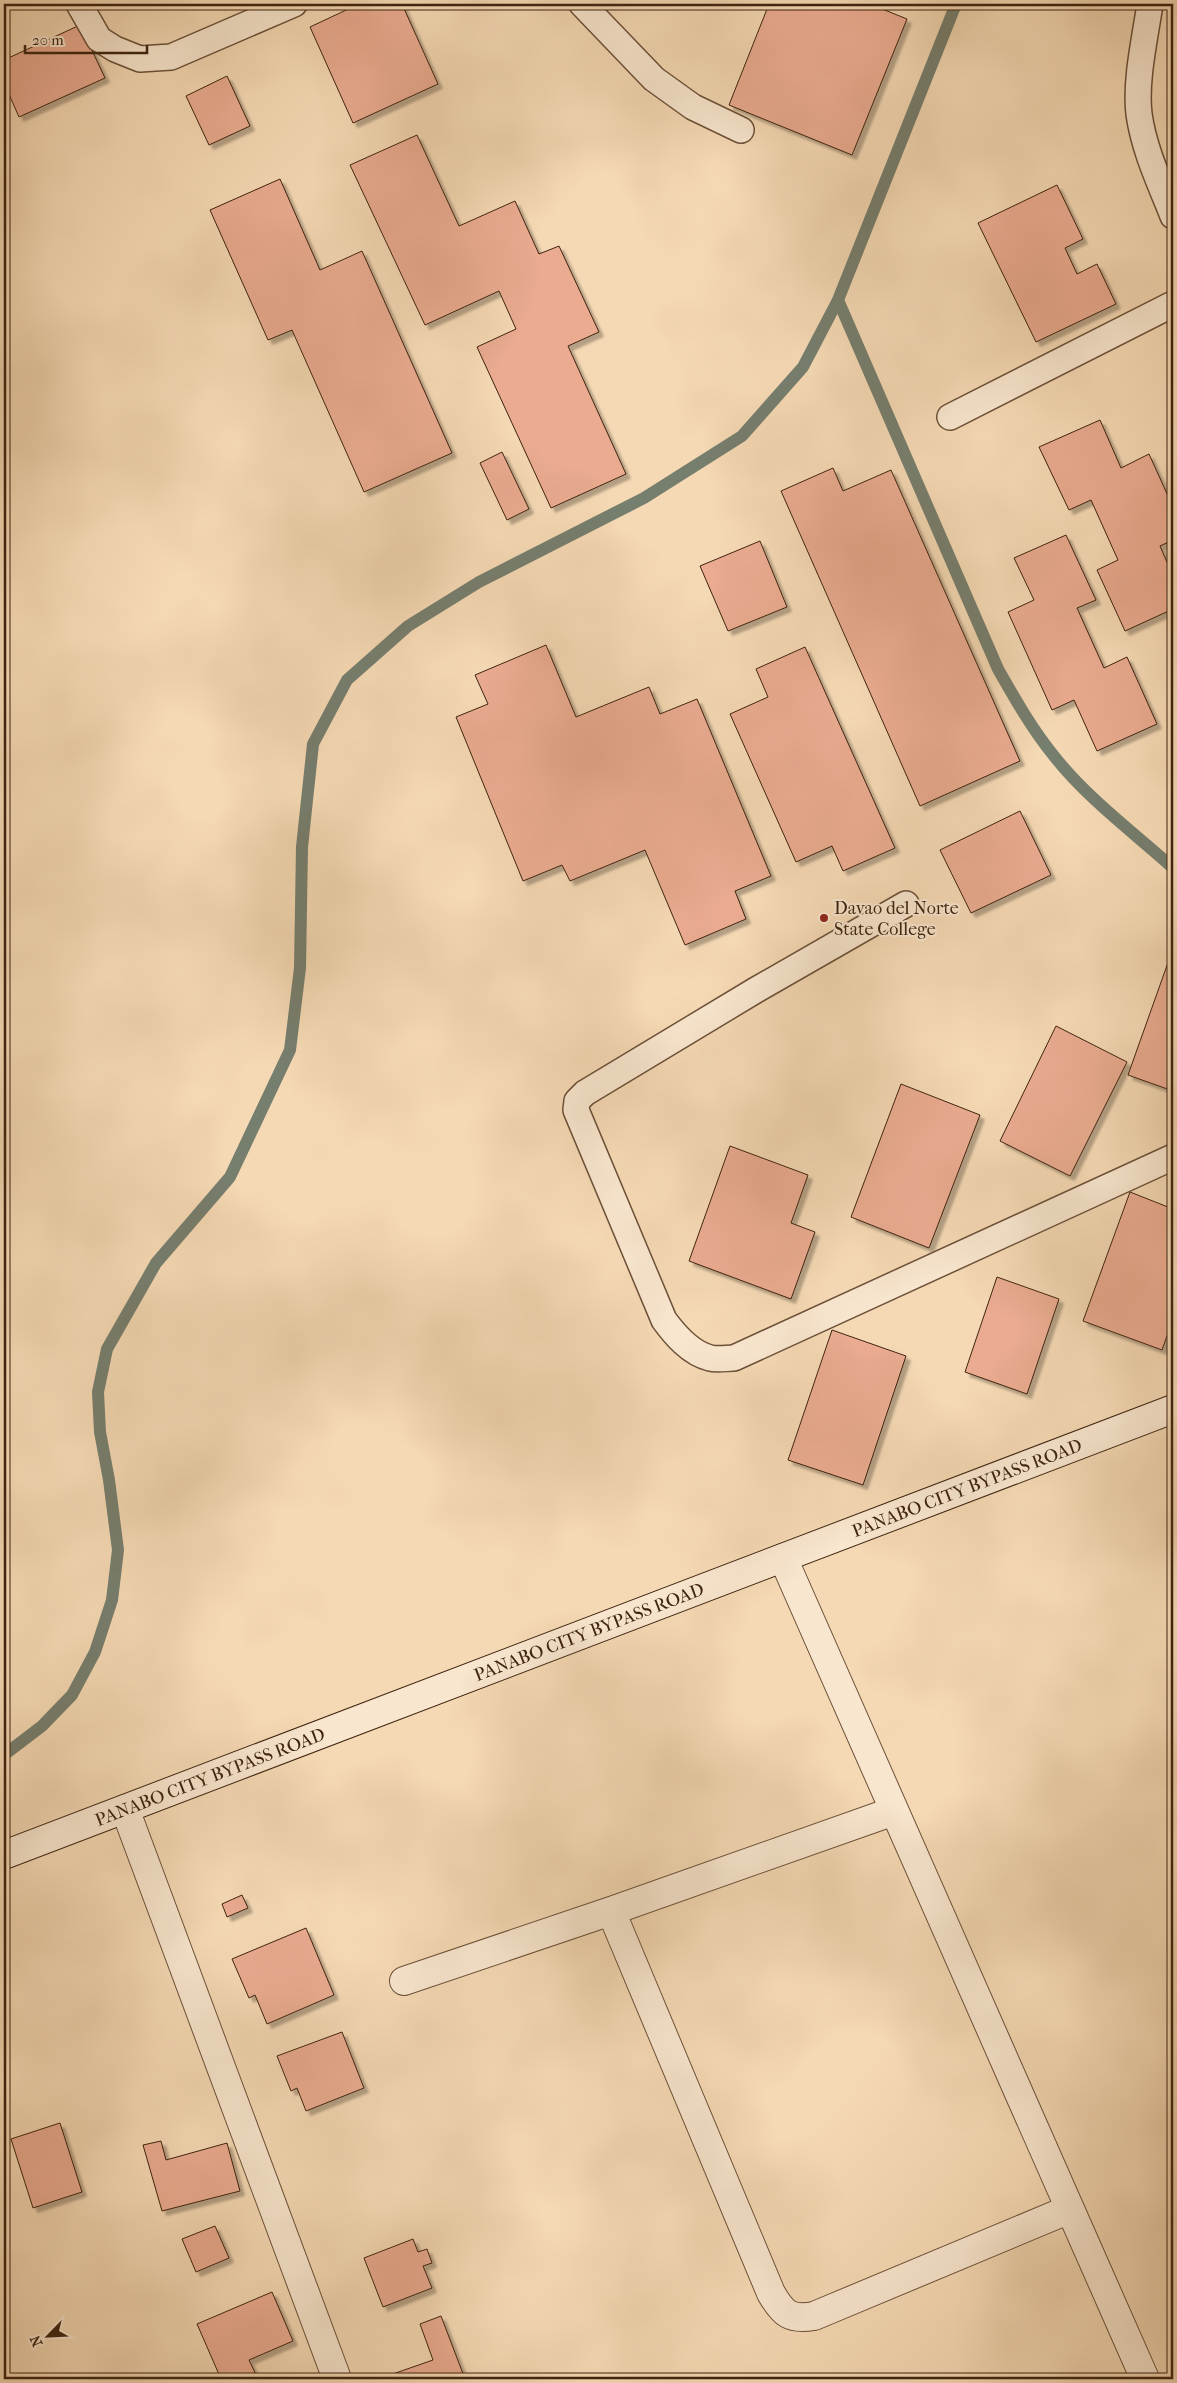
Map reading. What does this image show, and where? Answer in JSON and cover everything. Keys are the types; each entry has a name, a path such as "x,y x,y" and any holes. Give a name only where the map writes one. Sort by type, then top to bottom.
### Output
{"street":[{"name":"PANABO CITY BYPASS ROAD","path":"4,1855 1173,1409"},
{"path":"784,1558 1145,2379"},
{"path":"125,1809 337,2379"},
{"path":"404,1981 610,1912 894,1811"},
{"path":"610,1912 771,2293 778,2305 787,2314 798,2319 814,2316 1070,2209"}],"lane":[{"path":"79,4 99,39 115,49 140,58 171,57 294,4"},
{"path":"582,4 654,79 693,107 741,130"},
{"path":"1150,4 1139,87 1139,112 1146,147 1173,216"},
{"path":"950,418 1173,304"},
{"path":"906,904 748,995 585,1093 577,1101 576,1110 664,1320 676,1337 691,1349 710,1358 734,1358 1173,1157"}],"building":[{"path":"359,4 402,4 438,84 353,123 310,27"},
{"path":"769,4 876,4 875,6 907,19 852,155 729,105"},
{"path":"80,25 105,78 19,117 4,83 4,60"},
{"path":"227,76 250,126 209,145 186,96"},
{"path":"417,135 459,226 515,201 539,254 559,246 599,332 568,346 626,474 551,508 477,347 516,329 499,291 425,325 350,165"},
{"path":"280,179 320,270 362,251 452,453 364,492 292,330 268,340 210,210"},
{"path":"1057,185 1083,239 1065,248 1077,274 1097,264 1116,304 1036,342 978,223"},
{"path":"1100,420 1121,468 1149,454 1173,507 1173,540 1160,546 1173,576 1173,609 1125,631 1097,570 1118,560 1091,500 1069,510 1039,447"},
{"path":"502,452 529,509 507,520 480,463"},
{"path":"833,468 843,491 891,470 1020,761 920,806 781,491"},
{"path":"1066,535 1096,600 1077,608 1104,668 1127,657 1157,724 1097,751 1074,700 1052,710 1008,612 1034,600 1014,558"},
{"path":"760,541 787,607 728,631 700,566"},
{"path":"546,645 576,717 649,687 660,714 697,699 771,876 735,891 746,919 685,945 645,850 570,881 562,865 523,881 456,717 488,704 475,675"},
{"path":"805,647 895,848 843,871 832,846 796,862 730,714 768,697 756,669"},
{"path":"1020,811 1051,875 971,913 940,850"},
{"path":"1170,957 1173,958 1173,1091 1128,1075"},
{"path":"1056,1026 1127,1062 1070,1176 1000,1141"},
{"path":"901,1084 980,1115 929,1248 851,1217"},
{"path":"730,1146 808,1175 791,1223 815,1232 791,1299 689,1261"},
{"path":"1130,1192 1173,1209 1173,1319 1162,1350 1083,1321"},
{"path":"997,1277 1059,1299 1027,1394 965,1372"},
{"path":"832,1330 906,1356 863,1485 788,1460"},
{"path":"242,1895 248,1908 227,1917 222,1904"},
{"path":"306,1928 334,1995 267,2024 255,1995 249,1998 232,1959"},
{"path":"342,2032 364,2088 306,2111 297,2088 291,2091 277,2056"},
{"path":"60,2123 82,2192 33,2208 11,2139"},
{"path":"161,2141 166,2160 227,2143 240,2191 162,2211 143,2145"},
{"path":"215,2226 229,2258 196,2272 182,2239"},
{"path":"413,2239 418,2252 427,2249 432,2263 423,2266 432,2288 383,2307 364,2258"},
{"path":"272,2292 293,2341 249,2360 258,2379 221,2379 197,2324"},
{"path":"441,2316 465,2379 388,2379 387,2376 433,2360 420,2324"}],"waterway":[{"path":"4,1755 42,1726 72,1695 95,1652 112,1600 118,1550 109,1480 100,1432 98,1392 107,1349 156,1263 230,1177 290,1050 300,968 302,847 313,744 347,680 408,626 479,582 644,498 742,436 803,367 838,300 956,4"},
{"path":"838,300 998,669 1017,703 1054,756 1081,786 1173,868"}],"place":[{"name":"Davao del Norte State College","path":"824,918"}]}
